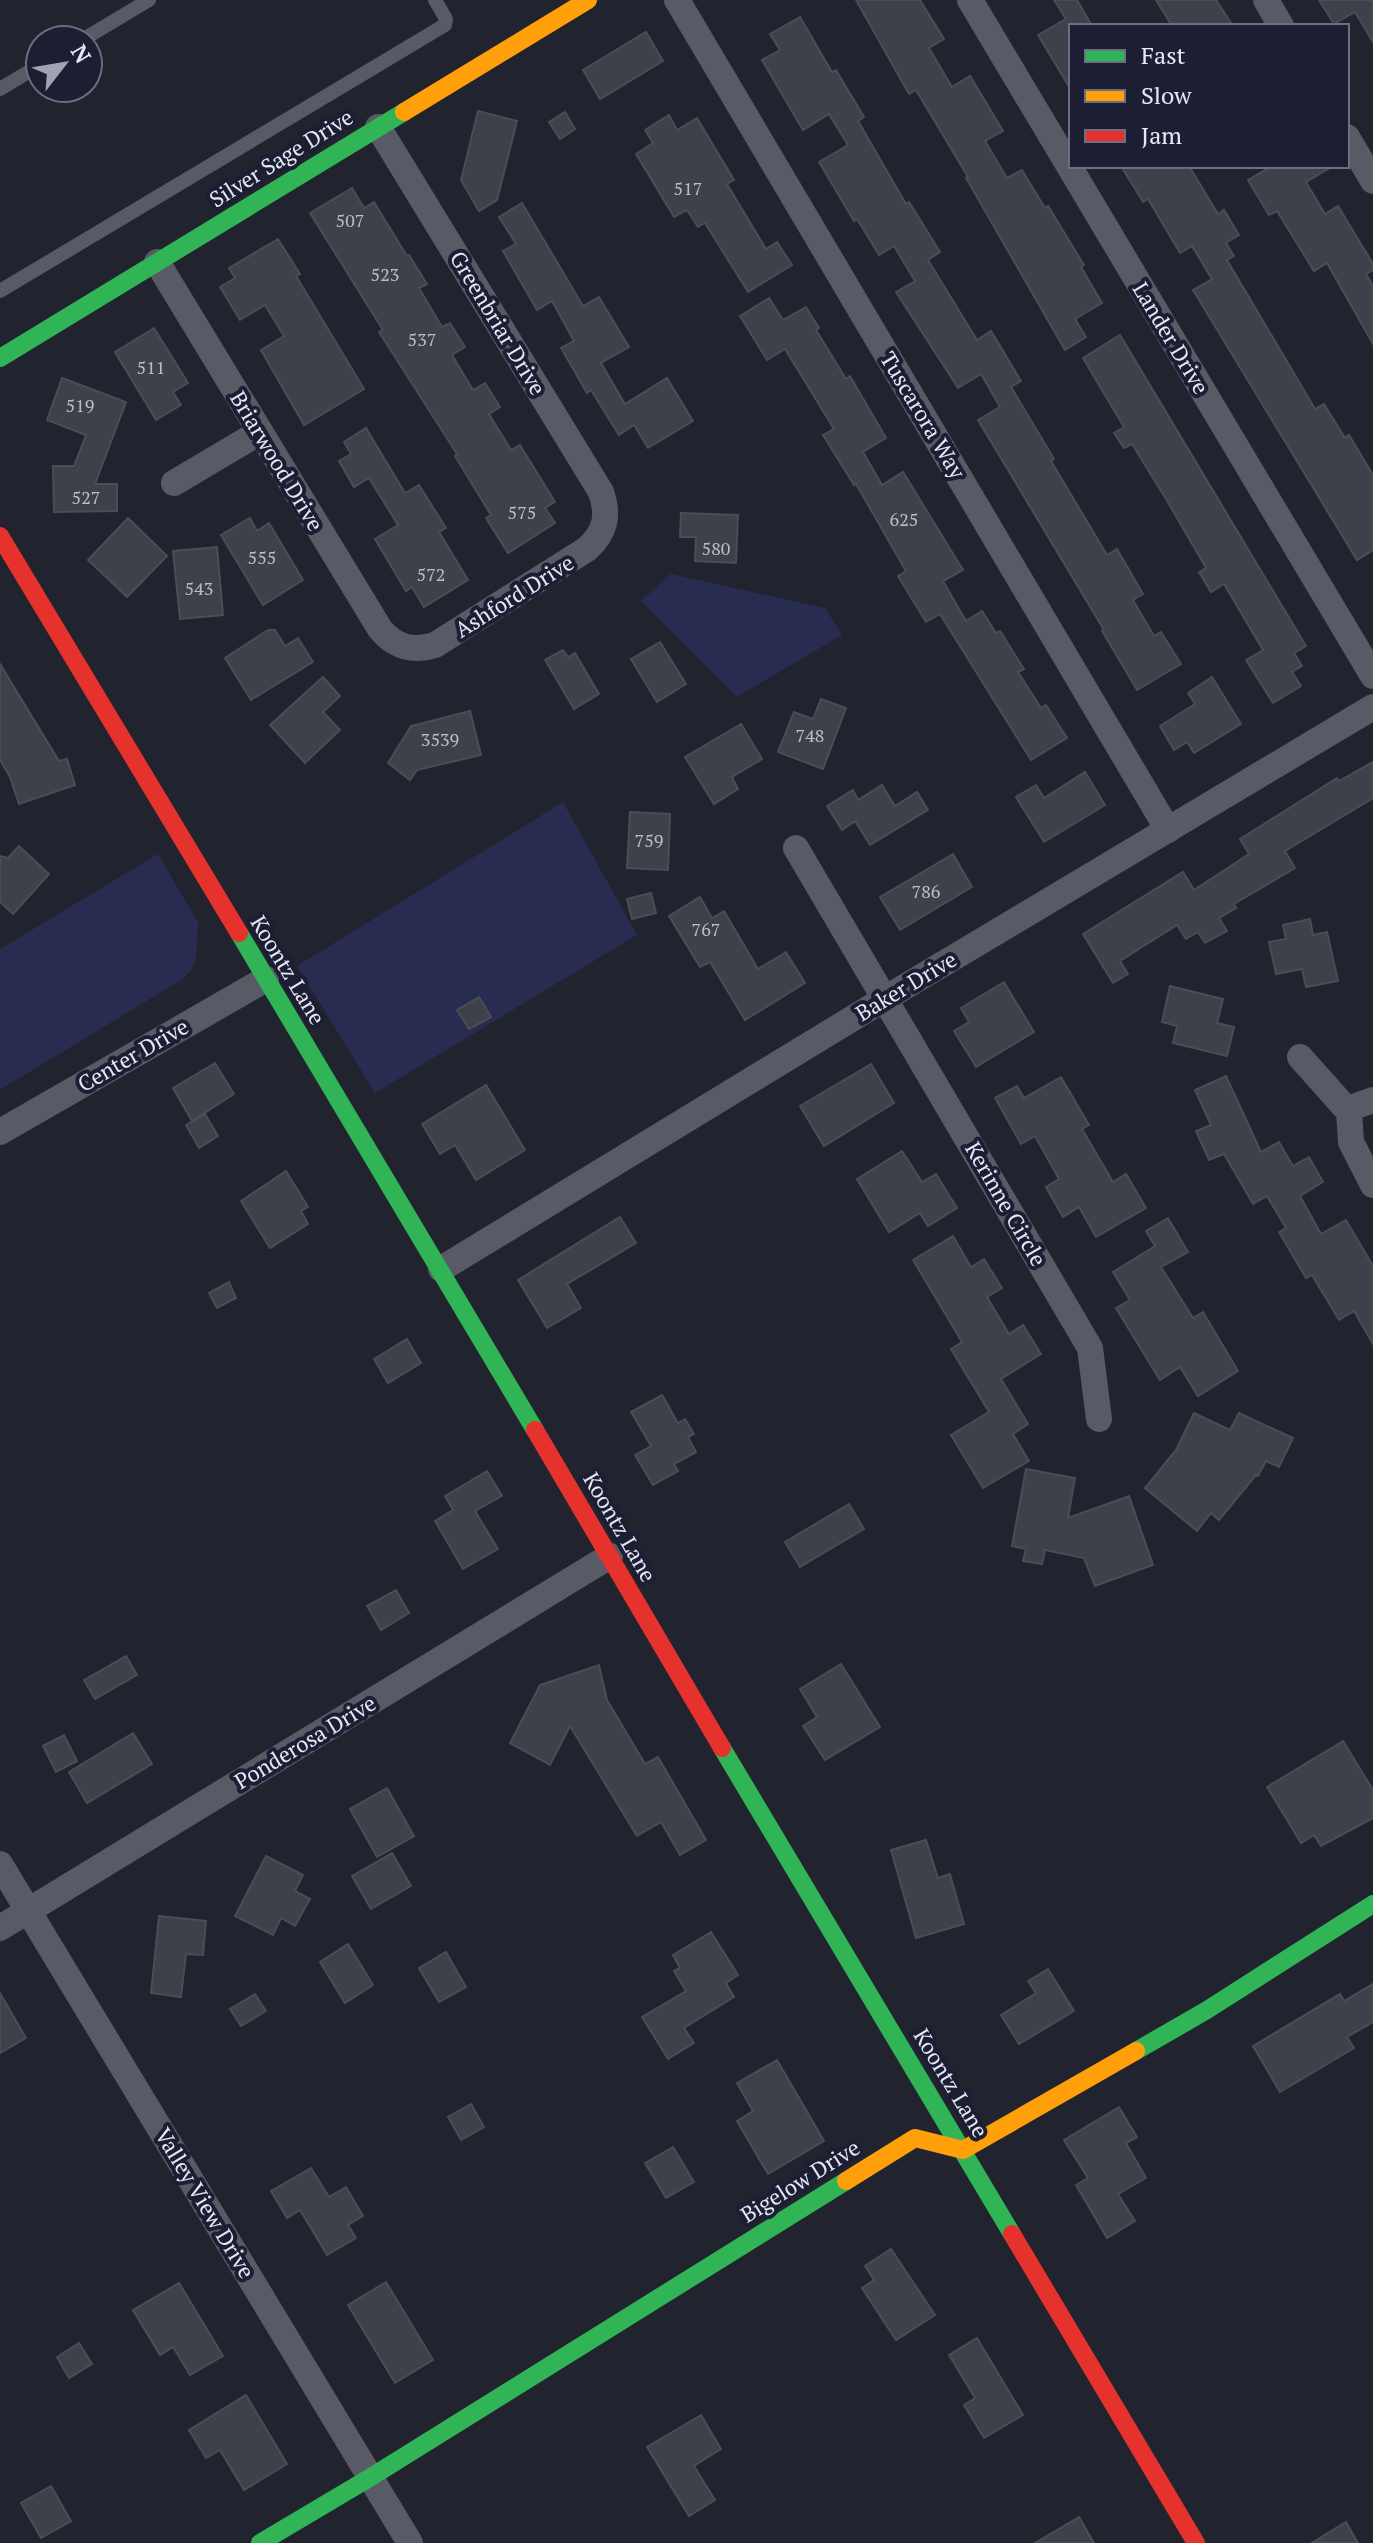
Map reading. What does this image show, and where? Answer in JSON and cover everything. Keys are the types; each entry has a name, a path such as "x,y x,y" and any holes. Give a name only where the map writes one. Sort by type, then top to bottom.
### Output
{"street":[{"name":"Silver Sage Drive","path":"0,358 588,0"},
{"name":"Tuscarora Way","path":"677,0 1168,830"},
{"name":"Lander Drive","path":"970,0 1069,166"},
{"path":"1266,0 1280,24"},
{"name":"Greenbriar Drive","path":"378,127 601,492 607,507 605,523"},
{"path":"1349,140 1373,181"},
{"name":"Lander Drive","path":"1070,168 1373,676"},
{"name":"Briarwood Drive","path":"157,262 380,629 389,639 408,648"},
{"path":"174,483 260,432"},
{"name":"Ashford Drive","path":"408,648 435,645 587,549 597,541 605,523"},
{"name":"Koontz Lane","path":"0,536 441,1269 682,1682 1196,2543"},
{"name":"Baker Drive","path":"441,1269 1373,707"},
{"name":"Kerinne Circle","path":"796,848 1090,1348 1099,1419"},
{"name":"Center Drive","path":"0,1132 266,979"},
{"path":"1300,1057 1349,1112 1351,1142 1373,1185"},
{"path":"1349,1112 1353,1107 1373,1100"},
{"name":"Ponderosa Drive","path":"0,1928 610,1556"},
{"name":"Valley View Drive","path":"0,1864 410,2543"},
{"path":"963,2150 1207,2010 1373,1904"},
{"name":"Bigelow Drive","path":"260,2543 915,2138 963,2150"}],"lane":[{"path":"104,27 149,0"},
{"path":"0,291 445,25 446,19 435,0"},
{"path":"0,89 24,75"}],"shaded area":[{"path":"671,574 825,608 842,635 737,697 641,601"},
{"path":"563,802 637,935 375,1093 297,966"},
{"path":"158,854 199,924 193,968 181,980 0,1090 0,949"}],"building":[{"path":"856,0 920,0 944,39 929,48 952,87 970,76 1003,131 985,141 1007,178 1022,170 1084,265 1081,267 1102,303 1075,319 1086,337 1065,350 968,177 916,90 909,94"},
{"path":"1054,0 1077,0 1091,24 1069,24 1069,87 1038,35 1066,19"},
{"path":"1156,0 1216,0 1232,24 1171,24"},
{"path":"1319,0 1373,0 1373,42 1355,12 1334,24"},
{"path":"800,17 832,72 836,70 864,117 858,121 906,204 909,202 940,252 928,260 977,340 991,331 1021,381 1011,387 1054,459 1051,461 1107,555 1117,549 1143,594 1133,600 1154,636 1161,632 1181,664 1137,690 978,420 1000,407 981,374 958,388 896,292 915,281 894,246 879,255 857,219 854,221 819,162 848,145 829,114 803,130 762,60 780,50 770,34"},
{"path":"646,32 663,61 600,99 583,70"},
{"path":"478,111 517,121 497,200 479,211 461,180"},
{"path":"565,112 575,129 560,139 549,122"},
{"path":"669,115 677,130 697,118 734,180 727,184 766,249 777,242 792,265 748,292 705,223 698,227 687,210 674,217 636,154 653,143 645,130"},
{"path":"1122,168 1190,168 1218,214 1224,210 1239,235 1226,243 1234,256 1227,260 1315,409 1324,404 1345,438 1349,435 1373,475 1373,550 1357,560 1193,290 1212,279 1192,246 1180,253 1148,199 1143,202"},
{"path":"1269,168 1330,168 1306,182 1325,214 1338,206 1373,264 1373,270 1366,274 1373,286 1373,344 1327,263 1314,271 1277,211 1269,215 1248,180"},
{"path":"352,188 364,208 374,202 409,255 427,284 419,288 442,327 450,323 465,347 452,355 473,390 485,383 500,407 489,414 511,450 520,445 555,502 545,508 555,523 508,553 486,518 491,515 455,456 457,454 379,332 383,330 310,213"},
{"path":"522,203 583,306 599,297 629,347 601,363 625,404 667,378 693,421 648,448 634,425 619,435 591,390 587,393 561,348 574,341 552,301 537,310 503,251 516,244 499,217"},
{"path":"278,239 300,274 296,276 364,389 304,425 261,350 284,336 265,305 240,320 220,287 235,278 229,268"},
{"path":"769,298 783,320 806,307 819,328 816,330 846,379 850,376 886,438 863,452 882,485 903,472 963,570 943,581 966,621 982,611 996,633 1000,631 1024,669 1018,672 1041,708 1046,705 1067,738 1031,760 940,614 926,622 898,576 906,571 856,484 823,435 834,429 785,349 767,360 740,316"},
{"path":"154,328 188,383 173,392 181,405 156,420 115,352"},
{"path":"1120,335 1306,646 1294,653 1302,666 1292,672 1301,686 1273,703 1246,660 1263,650 1224,584 1211,592 1199,572 1206,568 1166,499 1132,444 1124,448 1114,433 1124,427 1083,358"},
{"path":"62,378 126,402 95,484 117,484 117,511 54,512 53,466 74,466 86,435 47,420"},
{"path":"366,428 405,493 419,485 446,528 439,532 468,580 424,607 412,587 406,591 375,539 398,525 369,478 354,487 339,461 351,454 344,442"},
{"path":"681,513 738,515 736,563 695,561 696,537 680,537"},
{"path":"128,518 167,556 127,597 88,560"},
{"path":"250,518 257,531 269,523 303,580 263,605 221,535"},
{"path":"217,547 223,615 180,619 173,551"},
{"path":"268,630 275,630 285,646 298,638 313,662 251,700 225,658"},
{"path":"660,642 686,684 657,702 631,659"},
{"path":"563,650 568,657 575,653 599,694 574,709 545,660"},
{"path":"0,664 59,761 67,759 75,785 19,804 10,777 0,760"},
{"path":"323,677 340,696 323,712 340,730 305,763 270,725"},
{"path":"1212,677 1241,724 1194,753 1187,742 1174,750 1160,726 1195,704 1188,693"},
{"path":"821,699 846,708 823,769 778,752 794,712 813,719"},
{"path":"470,711 481,755 417,770 410,780 388,763 411,726"},
{"path":"741,724 762,759 732,777 738,789 714,804 685,757"},
{"path":"1373,762 1373,798 1285,851 1295,868 1234,904 1236,908 1219,918 1227,931 1205,943 1198,932 1186,939 1177,925 1120,961 1128,974 1113,983 1083,934 1183,872 1194,890 1249,854 1240,839 1337,778 1339,781"},
{"path":"1085,772 1105,805 1044,842 1016,797 1036,785 1044,798"},
{"path":"882,785 895,806 917,792 928,810 870,845 855,821 842,830 827,806 853,790 858,800"},
{"path":"630,812 670,814 668,870 627,868"},
{"path":"19,846 49,874 13,914 0,902 0,856 8,858"},
{"path":"953,854 972,887 900,930 880,897"},
{"path":"651,893 656,913 632,919 627,899"},
{"path":"700,897 712,918 724,911 758,969 786,952 805,983 745,1020 710,962 700,967 669,916"},
{"path":"1310,919 1313,935 1327,932 1338,981 1306,987 1302,969 1276,974 1269,942 1286,939 1283,925"},
{"path":"1004,982 1034,1032 976,1067 954,1031 969,1022 961,1008"},
{"path":"1170,986 1223,999 1217,1023 1234,1027 1227,1056 1173,1043 1177,1026 1162,1022"},
{"path":"479,997 491,1017 469,1029 457,1010"},
{"path":"215,1063 234,1094 192,1121 173,1088"},
{"path":"871,1064 894,1103 824,1146 800,1106"},
{"path":"1226,1076 1261,1152 1279,1142 1293,1166 1309,1157 1323,1182 1300,1196 1321,1234 1346,1220 1373,1266 1373,1344 1354,1311 1339,1320 1312,1275 1306,1278 1279,1232 1286,1228 1267,1196 1253,1204 1224,1154 1209,1160 1196,1131 1211,1125 1195,1090"},
{"path":"1061,1077 1089,1125 1082,1129 1113,1182 1126,1174 1146,1208 1096,1237 1079,1207 1063,1217 1046,1187 1059,1179 1035,1136 1021,1144 995,1098 1017,1086 1024,1098"},
{"path":"486,1085 525,1150 476,1180 455,1145 440,1154 422,1124"},
{"path":"205,1114 218,1136 199,1148 186,1125"},
{"path":"902,1151 922,1182 936,1174 957,1208 928,1226 920,1213 889,1232 857,1179"},
{"path":"286,1171 308,1207 301,1211 308,1224 270,1248 241,1201"},
{"path":"620,1217 636,1243 567,1284 581,1308 547,1328 518,1280"},
{"path":"1168,1218 1188,1252 1161,1267 1193,1318 1203,1312 1238,1371 1198,1396 1180,1367 1160,1380 1116,1308 1130,1300 1113,1272 1155,1246 1146,1231"},
{"path":"953,1236 971,1267 984,1259 1002,1288 987,1297 1009,1334 1023,1325 1041,1354 1001,1379 1028,1424 1013,1434 1029,1461 983,1488 951,1435 989,1412 951,1349 962,1342 913,1260"},
{"path":"229,1282 236,1298 217,1308 209,1293"},
{"path":"407,1339 421,1363 388,1383 374,1359"},
{"path":"662,1395 678,1423 685,1419 694,1434 688,1437 696,1452 674,1464 678,1471 653,1485 635,1455 651,1446 631,1412"},
{"path":"1194,1413 1230,1430 1239,1413 1293,1438 1279,1467 1266,1461 1258,1476 1219,1520 1211,1513 1197,1531 1145,1488 1176,1450"},
{"path":"1026,1469 1075,1478 1068,1518 1129,1496 1153,1565 1095,1586 1084,1558 1045,1550 1042,1564 1023,1561 1026,1549 1012,1546"},
{"path":"487,1471 502,1496 475,1511 498,1549 463,1569 435,1521 453,1510 445,1496"},
{"path":"849,1504 864,1529 800,1567 785,1542"},
{"path":"396,1590 409,1613 381,1630 367,1606"},
{"path":"126,1656 137,1675 95,1699 84,1680"},
{"path":"841,1664 880,1727 825,1760 803,1726 817,1717 800,1689"},
{"path":"599,1665 607,1700 645,1764 658,1757 706,1840 680,1855 661,1822 637,1836 570,1726 550,1765 510,1743 540,1685"},
{"path":"133,1733 152,1764 87,1803 69,1772"},
{"path":"64,1735 77,1761 56,1772 43,1746"},
{"path":"1343,1741 1373,1790 1373,1818 1321,1846 1314,1835 1301,1843 1267,1787"},
{"path":"387,1788 414,1836 377,1857 350,1809"},
{"path":"926,1840 938,1878 950,1874 964,1924 916,1938 891,1850"},
{"path":"392,1853 411,1886 371,1909 352,1876"},
{"path":"266,1856 303,1875 295,1891 310,1899 295,1926 281,1918 273,1935 235,1916"},
{"path":"159,1916 206,1921 203,1955 186,1954 181,1997 151,1993"},
{"path":"711,1932 738,1975 726,1983 734,1997 684,2028 694,2043 668,2059 642,2017 686,1991 674,1971 680,1968 673,1955"},
{"path":"348,1944 373,1985 345,2003 320,1962"},
{"path":"446,1952 466,1987 439,2002 419,1968"},
{"path":"1048,1969 1074,2011 1019,2044 1001,2015 1036,1993 1028,1981"},
{"path":"1373,1984 1373,2022 1347,2037 1354,2048 1280,2092 1253,2046 1340,1994 1344,2001"},
{"path":"0,1993 26,2038 0,2053"},
{"path":"255,1994 266,2011 241,2026 230,2009"},
{"path":"777,2060 824,2141 768,2174 737,2121 753,2111 737,2083"},
{"path":"471,2104 484,2127 461,2140 448,2117"},
{"path":"1119,2107 1137,2137 1126,2143 1146,2178 1118,2194 1135,2221 1107,2238 1076,2185 1088,2178 1064,2140"},
{"path":"673,2147 694,2182 666,2198 645,2163"},
{"path":"311,2168 329,2197 346,2187 363,2216 348,2225 356,2238 327,2255 300,2210 287,2218 271,2191"},
{"path":"891,2249 935,2315 896,2340 862,2288 874,2280 865,2266"},
{"path":"386,2282 433,2360 395,2383 348,2305"},
{"path":"179,2283 223,2356 190,2375 173,2347 160,2355 133,2310"},
{"path":"977,2338 1023,2415 984,2438 964,2405 975,2398 949,2355"},
{"path":"79,2343 92,2364 69,2378 57,2357"},
{"path":"246,2395 287,2464 244,2490 220,2450 206,2458 189,2430"},
{"path":"701,2415 721,2449 694,2466 715,2500 689,2516 647,2447"},
{"path":"51,2486 71,2521 41,2538 21,2503"},
{"path":"1079,2517 1094,2543 1035,2543"},
{"path":"1346,2522 1358,2543 1312,2543"}],"traffic: fast":[{"path":"0,358 404,112"},
{"path":"239,933 535,1430"},
{"path":"722,1748 1012,2234"},
{"path":"1136,2051 1207,2010 1373,1904"},
{"path":"260,2543 846,2181"}],"traffic: slow":[{"path":"404,112 588,0"},
{"path":"846,2181 915,2138 963,2150 1136,2051"}],"traffic: jam":[{"path":"0,536 239,933"},
{"path":"535,1430 722,1748"},
{"path":"1012,2234 1196,2543"}]}
